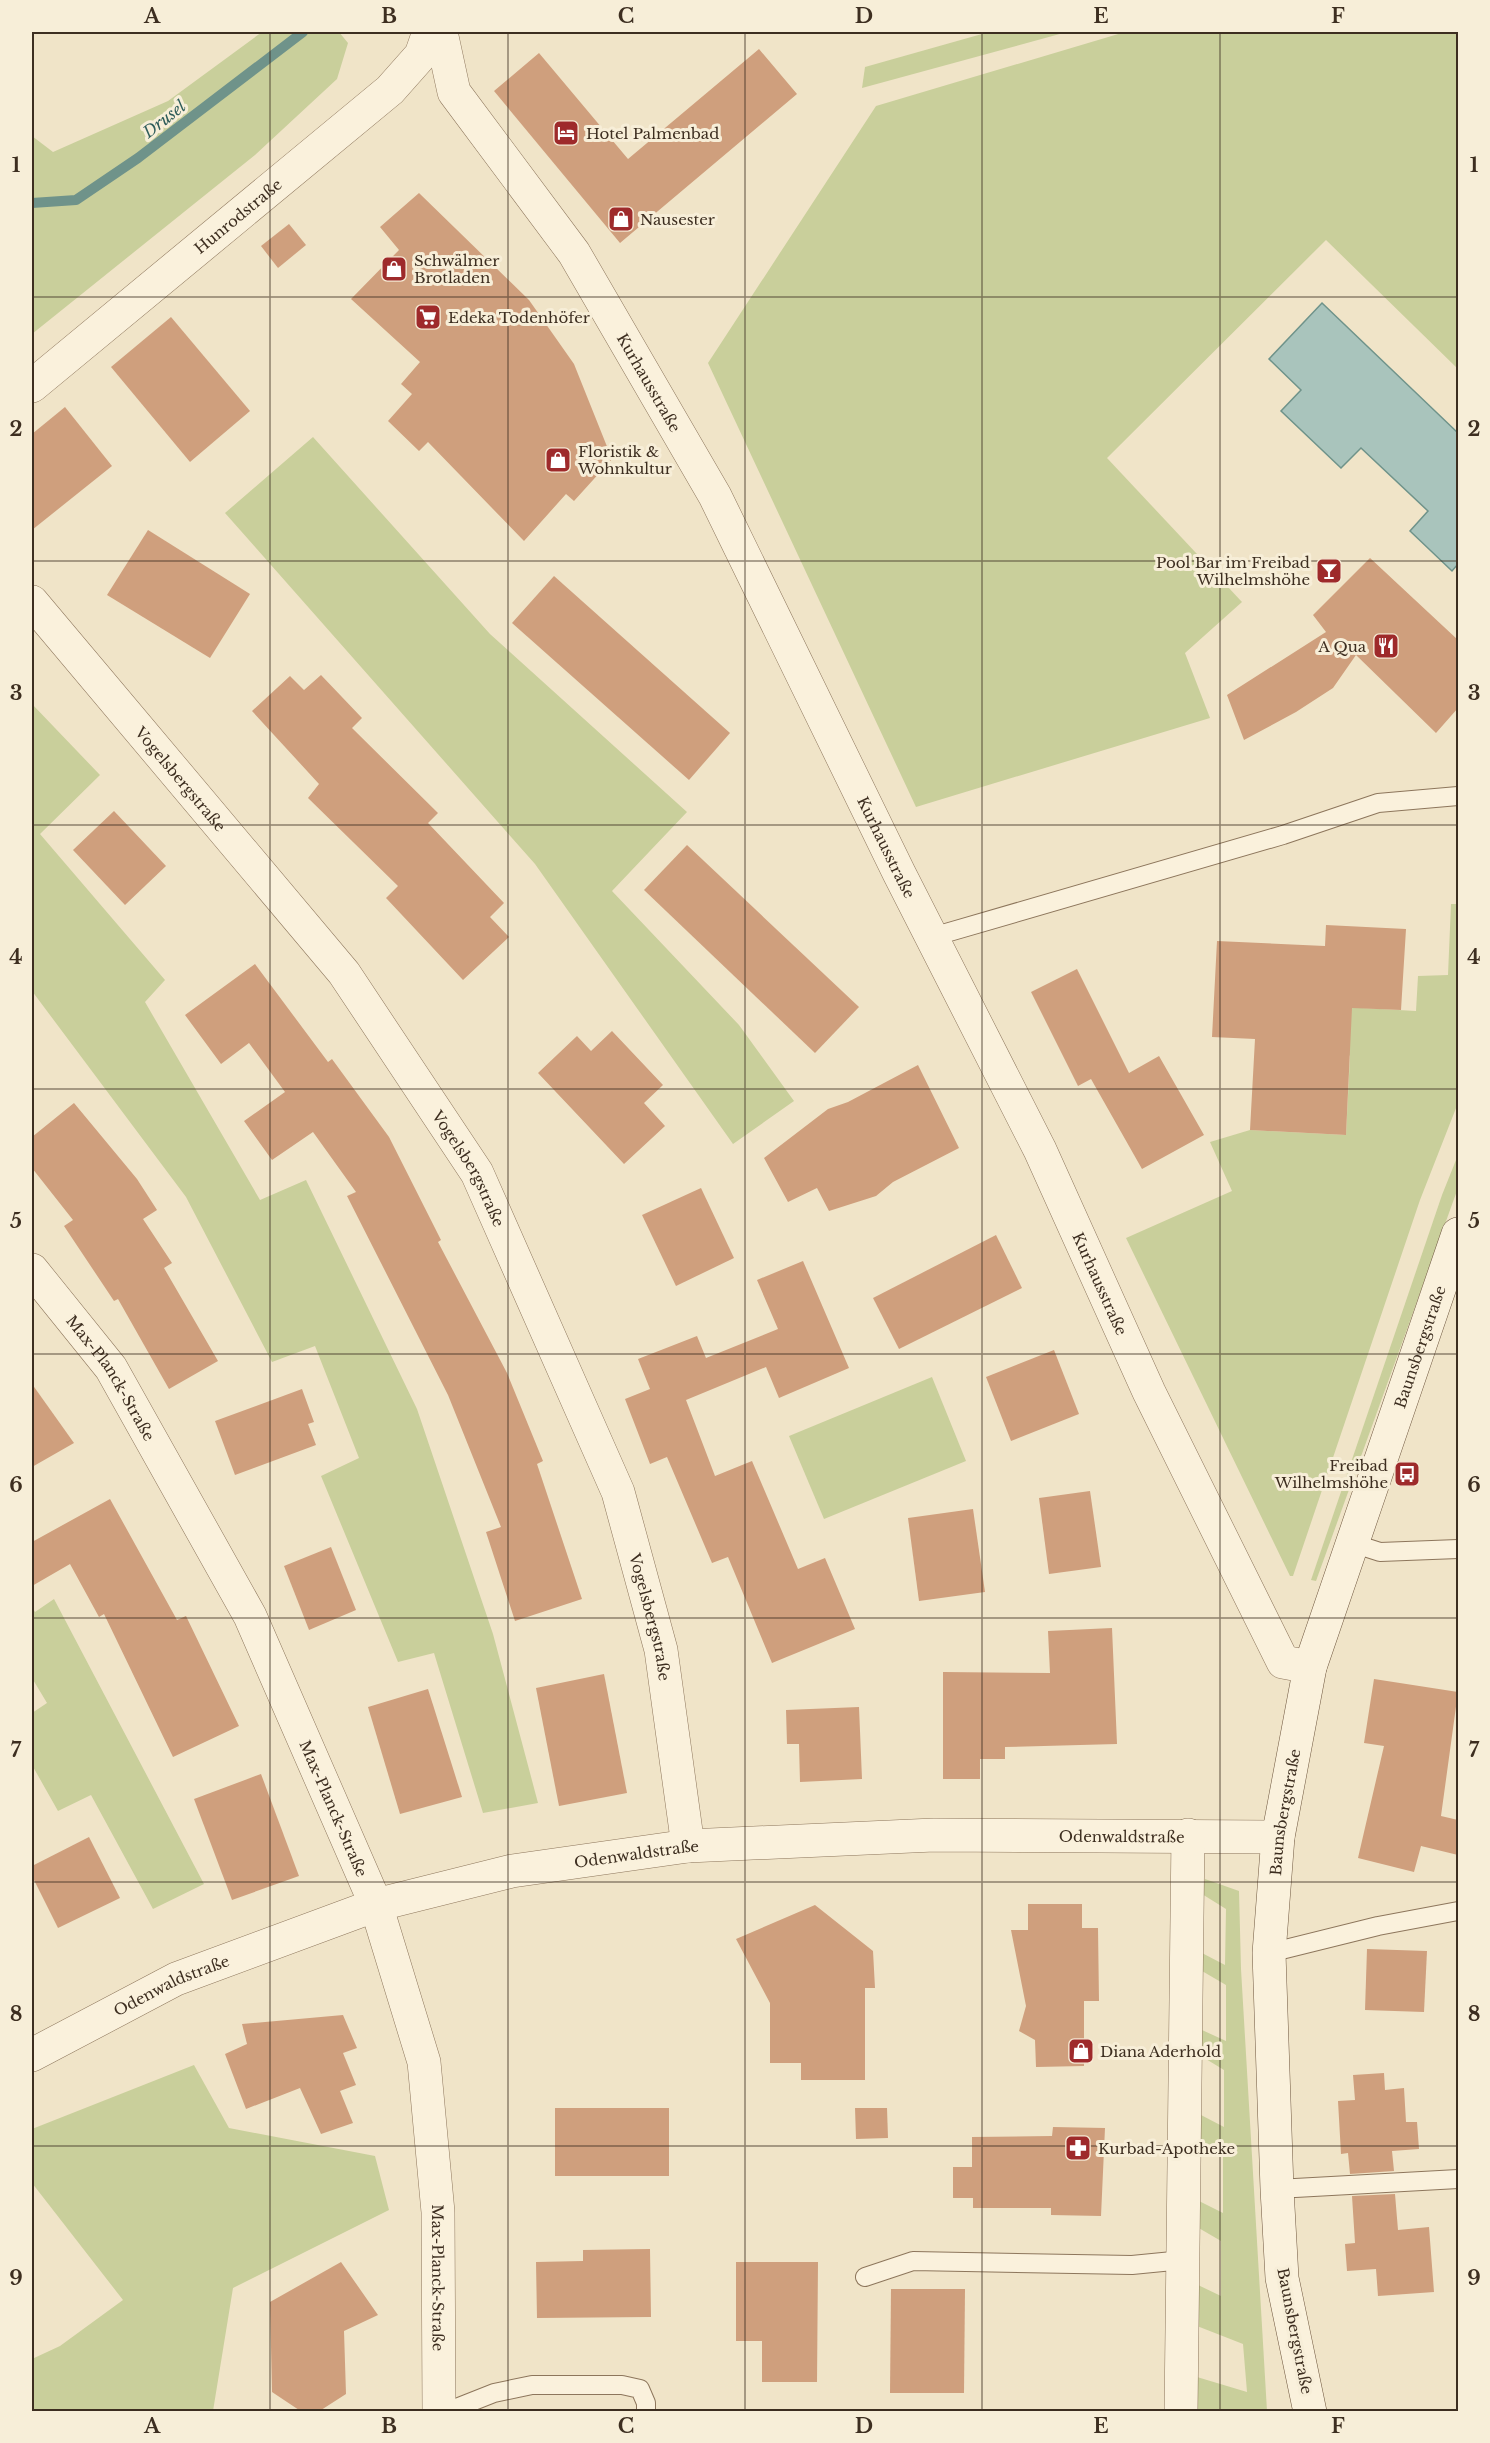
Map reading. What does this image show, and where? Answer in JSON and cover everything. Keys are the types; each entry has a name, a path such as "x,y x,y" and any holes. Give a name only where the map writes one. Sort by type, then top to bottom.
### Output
{"street":[{"name":"Hunrodstraße","path":"32,386 390,90 421,55 429,32"},
{"name":"Kurhausstraße","path":"441,32 454,92 574,253 715,496 932,937 1040,1150 1149,1392 1283,1662 1310,1667"},
{"name":"Vogelsbergstraße","path":"32,602 344,973 477,1173 618,1492 661,1650 688,1846"},
{"name":"Baunsbergstraße","path":"1310,2412 1282,2278 1277,2189 1269,1953 1278,1837 1310,1667 1458,1234"},
{"name":"Max-Planck-Straße","path":"32,1270 111,1368 250,1616 376,1905 424,2062 438,2212 439,2412"},
{"name":"Odenwaldstraße","path":"32,2055 176,1979 376,1905 512,1871 688,1846 934,1835 1278,1837"},
{"path":"1181,2412 1188,1835"}],"lane":[{"path":"932,937 1283,835 1378,803 1458,796"},
{"path":"1352,1543 1380,1552 1458,1549"},
{"path":"1269,1953 1378,1926 1458,1911"},
{"path":"1277,2189 1458,2179"},
{"path":"865,2277 913,2261 1132,2265 1183,2260"},
{"path":"446,2412 494,2393 532,2385 622,2385 640,2389 646,2403 646,2412"}],"green space":[{"path":"262,32 339,32 348,43 337,79 255,155 32,334 32,136 53,152 168,101"},
{"path":"989,32 1067,32 862,88 865,67"},
{"path":"1125,32 1458,32 1458,369 1326,240 1107,458 1242,602 1185,653 1210,718 916,807 708,363 876,106"},
{"path":"313,437 490,634 687,812 612,891 739,1025 794,1101 733,1144 535,864 225,513"},
{"path":"32,704 100,775 40,834 165,980 145,1002 260,1200 306,1180 417,1409 493,1634 538,1803 483,1813 434,1653 398,1662 321,1476 359,1458 315,1346 272,1362 186,1197 32,991"},
{"path":"1451,904 1458,904 1458,1103 1420,1200 1293,1576 1290,1576 1126,1238 1232,1191 1210,1142 1250,1130 1346,1135 1350,1056 1308,1005 1416,1011 1418,976 1448,975"},
{"path":"1458,1155 1458,1188 1316,1581 1311,1580 1442,1195"},
{"path":"932,1377 966,1461 824,1519 789,1436"},
{"path":"54,1599 204,1884 153,1909 91,1795 58,1811 32,1765 32,1713 47,1703 32,1678 32,1607 35,1612"},
{"path":"1205,1879 1239,1891 1241,1969 1267,2411 1198,2411 1197,2377 1247,2392 1243,2344 1197,2326 1198,2285 1221,2296 1221,2241 1197,2227 1199,2201 1223,2213 1223,2157 1199,2143 1201,2115 1224,2127 1224,2070 1201,2056 1202,2030 1226,2041 1226,1985 1202,1971 1202,1953 1225,1965 1226,1909 1202,1894"},
{"path":"194,2065 229,2128 375,2156 389,2210 233,2288 213,2411 32,2411 32,2359 60,2346 123,2300 32,2183 32,2129"}],"water":[{"path":"1322,303 1458,433 1458,564 1452,571 1410,531 1428,511 1361,448 1341,468 1281,411 1301,390 1269,359"}],"building":[{"path":"759,49 797,94 620,243 494,91 539,53 628,159"},
{"path":"419,193 529,300 574,364 612,459 574,501 566,494 524,541 428,442 419,451 388,421 412,394 401,384 420,362 351,299 399,250 380,227"},
{"path":"289,224 306,245 278,268 261,246"},
{"path":"171,317 250,411 190,462 111,367"},
{"path":"65,407 112,466 32,530 32,434"},
{"path":"148,530 250,594 210,658 107,595"},
{"path":"1370,558 1458,640 1458,708 1436,733 1356,655 1333,688 1296,712 1244,740 1227,695 1326,632 1313,615"},
{"path":"554,576 730,733 689,780 512,623"},
{"path":"321,675 362,718 352,728 438,813 428,823 504,903 490,917 509,937 463,980 386,898 398,886 308,798 319,784 252,711 290,676 304,690"},
{"path":"114,811 166,866 125,905 73,850"},
{"path":"687,845 859,1007 815,1053 644,890"},
{"path":"1326,925 1406,929 1401,1010 1352,1008 1346,1135 1250,1130 1255,1039 1212,1037 1217,941 1325,946"},
{"path":"255,964 328,1062 332,1059 389,1137 441,1240 438,1242 507,1373 543,1461 537,1464 582,1599 515,1621 486,1532 501,1527 448,1395 347,1196 356,1192 313,1132 272,1160 244,1121 285,1092 249,1043 221,1064 185,1015"},
{"path":"1077,969 1129,1073 1159,1056 1204,1135 1142,1169 1091,1079 1078,1086 1031,992"},
{"path":"612,1031 663,1085 644,1103 665,1126 624,1164 538,1073 577,1036 591,1051"},
{"path":"918,1065 959,1148 893,1182 876,1196 829,1211 817,1188 788,1202 764,1158 828,1109 848,1102"},
{"path":"74,1103 137,1179 157,1210 143,1219 172,1263 164,1268 218,1361 169,1389 118,1299 114,1301 64,1226 73,1220 32,1168 32,1137"},
{"path":"701,1188 734,1258 676,1286 642,1215"},
{"path":"996,1235 1022,1288 899,1349 873,1298"},
{"path":"803,1261 849,1368 779,1398 766,1367 686,1400 715,1476 752,1461 798,1569 825,1558 855,1629 772,1663 728,1557 712,1563 667,1457 650,1464 625,1399 650,1389 638,1359 697,1336 706,1358 778,1329 757,1280"},
{"path":"1054,1350 1079,1414 1011,1441 986,1377"},
{"path":"32,1384 74,1443 32,1467"},
{"path":"302,1389 314,1422 308,1424 316,1445 235,1475 215,1421"},
{"path":"1090,1491 1101,1567 1049,1574 1039,1498"},
{"path":"110,1499 177,1620 186,1616 239,1726 173,1757 104,1614 99,1617 70,1564 32,1586 32,1542"},
{"path":"973,1509 985,1592 919,1601 908,1518"},
{"path":"331,1547 356,1610 309,1630 284,1566"},
{"path":"1112,1628 1117,1744 1005,1747 1005,1759 980,1759 980,1779 943,1779 943,1672 1050,1673 1048,1631"},
{"path":"604,1674 627,1793 559,1806 536,1688"},
{"path":"1374,1679 1458,1692 1441,1816 1458,1820 1458,1855 1421,1846 1414,1872 1358,1858 1384,1746 1364,1743"},
{"path":"428,1689 462,1797 400,1814 368,1707"},
{"path":"859,1707 862,1779 800,1782 799,1744 787,1744 786,1710"},
{"path":"261,1774 299,1876 232,1900 194,1799"},
{"path":"89,1837 120,1898 58,1928 32,1876 32,1866"},
{"path":"1028,1904 1082,1904 1082,1928 1098,1928 1099,2001 1084,2001 1084,2066 1036,2067 1035,2040 1019,2031 1026,2006 1011,1930 1028,1930"},
{"path":"815,1905 873,1951 875,1988 865,1988 865,2080 801,2080 801,2063 770,2063 770,2003 736,1939"},
{"path":"1367,1949 1427,1951 1424,2012 1365,2010"},
{"path":"343,2015 357,2048 343,2053 356,2085 340,2091 353,2123 321,2134 300,2088 246,2109 225,2054 247,2044 242,2024"},
{"path":"1384,2073 1385,2090 1404,2088 1406,2122 1417,2122 1419,2149 1392,2151 1394,2171 1350,2174 1348,2153 1341,2154 1338,2101 1355,2100 1353,2075"},
{"path":"555,2108 669,2108 669,2176 555,2176"},
{"path":"855,2108 887,2108 888,2138 856,2139"},
{"path":"1053,2127 1105,2128 1101,2216 1051,2215 1051,2208 973,2208 973,2198 953,2198 953,2167 972,2167 972,2137 1052,2136"},
{"path":"1395,2194 1398,2230 1429,2227 1434,2292 1378,2296 1376,2269 1347,2271 1345,2244 1355,2243 1352,2196"},
{"path":"650,2249 651,2317 537,2318 536,2262 583,2261 583,2250"},
{"path":"341,2262 378,2315 344,2331 346,2394 318,2412 302,2412 272,2392 270,2302"},
{"path":"736,2262 818,2262 817,2382 762,2382 762,2341 736,2341"},
{"path":"891,2289 965,2289 964,2393 890,2393"}],"waterway":[{"name":"Drusel","path":"32,203 76,200 138,158 303,32"}],"tram line":[{"path":"751,32 841,32"}],"place":[{"name":"Hotel Palmenbad","path":"566,133"},
{"name":"Nausester","path":"621,219"},
{"name":"Schwälmer Brotladen","path":"394,269"},
{"name":"Edeka Todenhöfer","path":"428,317"},
{"name":"Floristik & Wohnkultur","path":"558,460"},
{"name":"Pool Bar im Freibad Wilhelmshöhe","path":"1329,571"},
{"name":"A Qua","path":"1386,646"},
{"name":"Freibad Wilhelmshöhe","path":"1407,1474"},
{"name":"Diana Aderhold","path":"1081,2051"},
{"name":"Kurbad-Apotheke","path":"1078,2148"}]}
